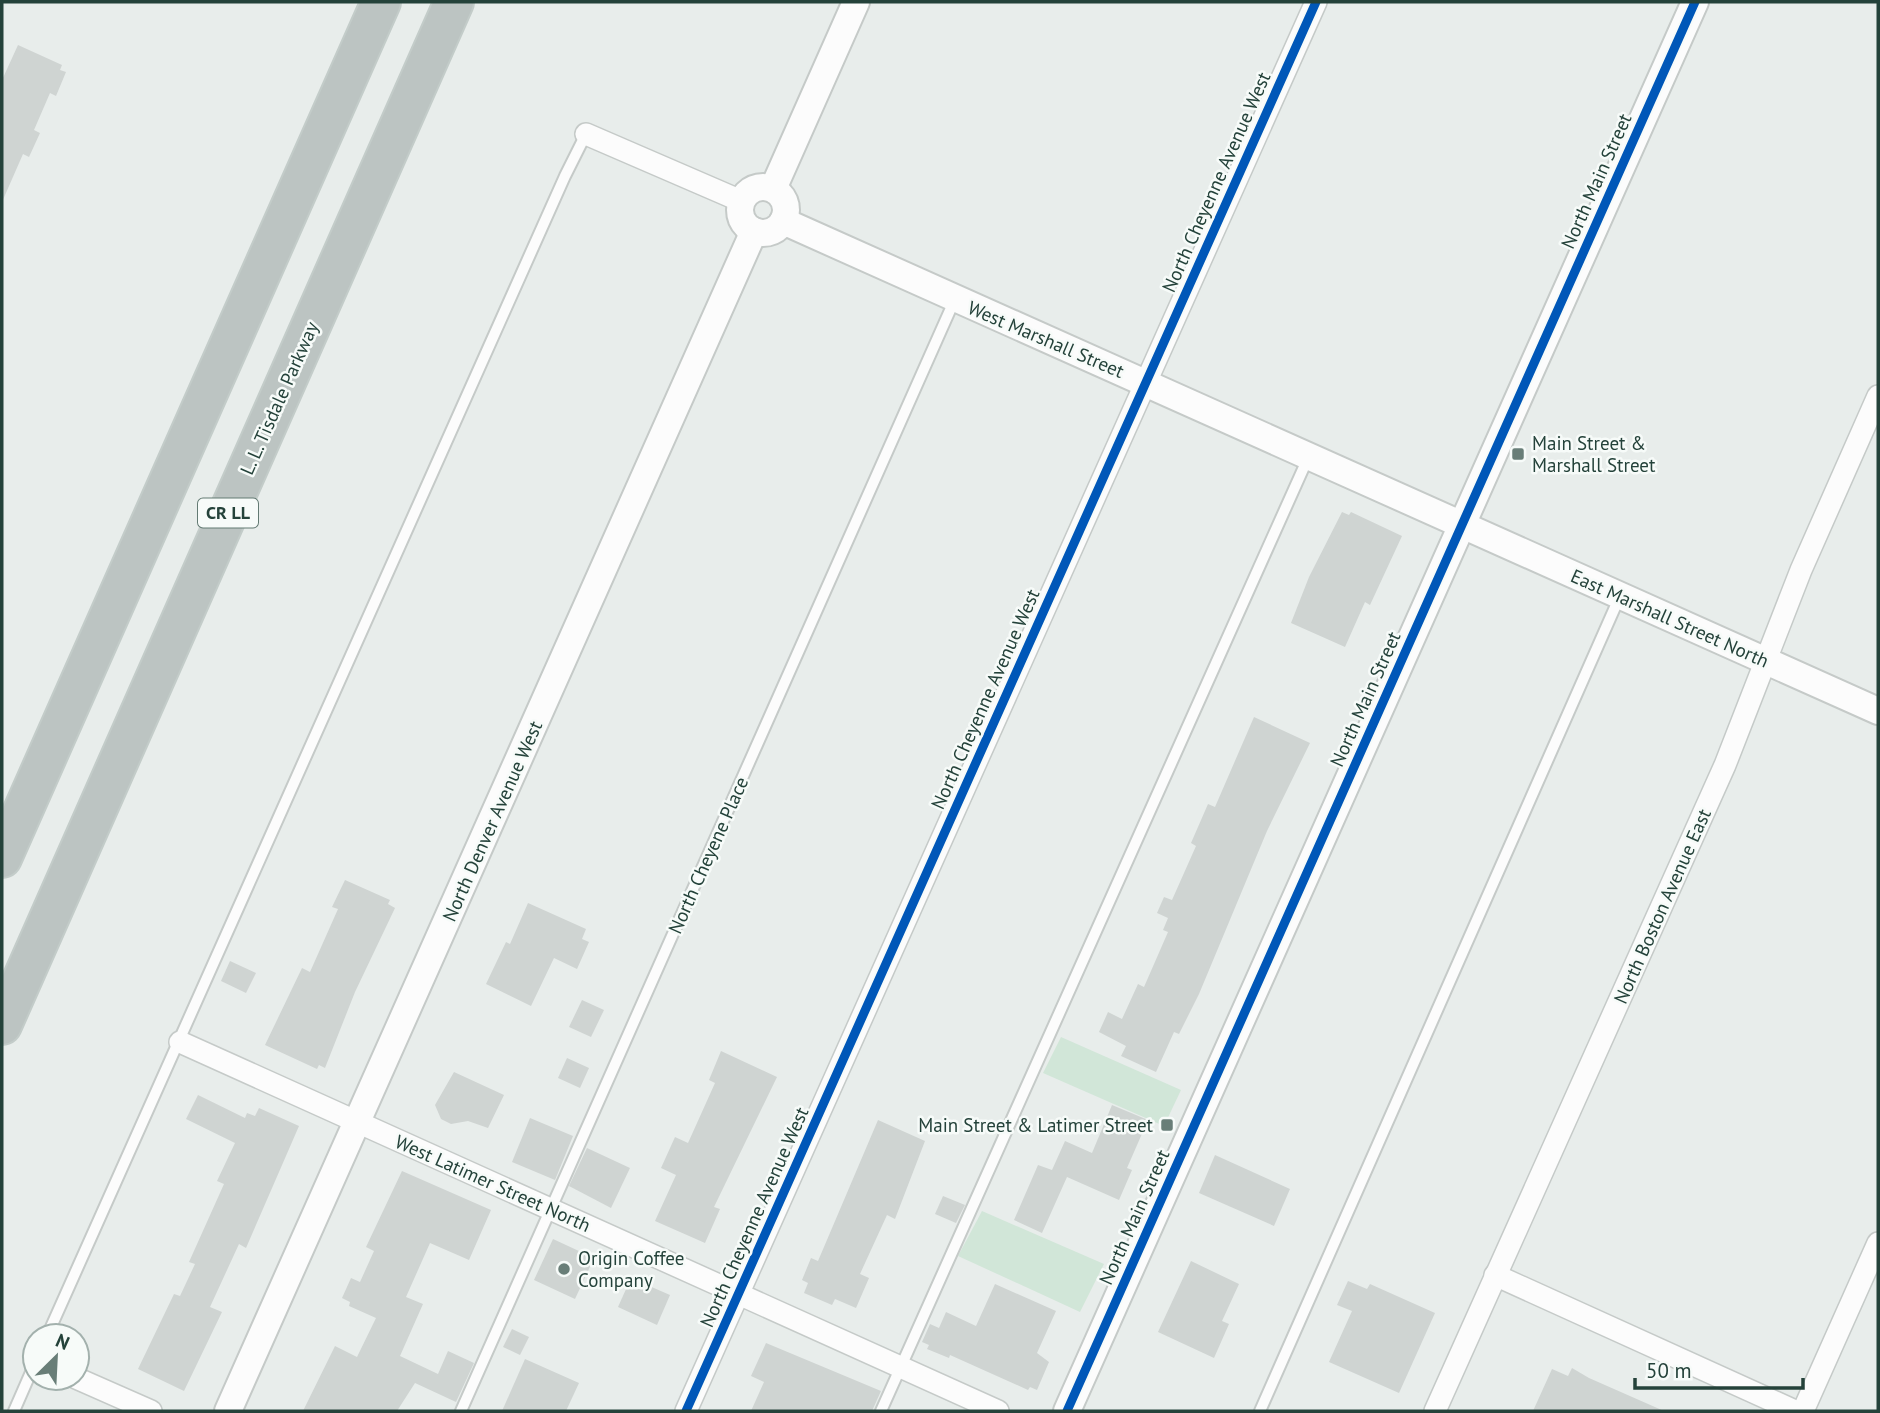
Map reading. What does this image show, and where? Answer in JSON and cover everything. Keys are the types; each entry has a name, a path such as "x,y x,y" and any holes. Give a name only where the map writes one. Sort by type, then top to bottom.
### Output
{"highway":[{"path":"2,858 381,2"},
{"name":"L. L. Tisdale Parkway","path":"2,1025 454,2"}],"street":[{"path":"773,189 856,2"},
{"name":"North Cheyenne Avenue West","path":"686,1411 1316,2"},
{"name":"North Main Street","path":"1067,1411 1695,2"},
{"path":"586,134 741,201"},
{"path":"755,187 773,189 783,198 786,214 783,221 770,232 754,231 740,217 741,201 755,187"},
{"name":"West Marshall Street","path":"783,221 1463,524"},
{"name":"North Denver Avenue West","path":"228,1411 754,231"},
{"name":"North Boston Avenue East","path":"1435,1411 1726,765 1801,570 1878,396"},
{"name":"East Marshall Street North","path":"1463,524 1878,711"},
{"name":"West Latimer Street North","path":"180,1042 998,1411"},
{"path":"1803,1411 1878,1242"},
{"path":"1495,1275 1796,1411"},
{"path":"91,1385 151,1411"}],"lane":[{"path":"53,1322 586,134"},
{"name":"North Cheyene Place","path":"461,1411 955,299"},
{"path":"881,1411 1309,455"},
{"path":"1260,1411 1620,596"},
{"path":"14,1411 22,1392"}],"green space":[{"path":"1061,1037 1181,1090 1164,1126 1043,1073"},
{"path":"982,1211 1104,1264 1080,1312 958,1256"}],"building":[{"path":"18,45 62,65 60,70 66,72 56,96 50,93 34,130 40,133 29,157 23,154 2,202 2,80"},
{"path":"1342,512 1349,515 1351,512 1402,536 1370,605 1365,602 1345,647 1291,623 1309,577"},
{"path":"1254,717 1310,743 1267,831 1199,994 1179,1034 1174,1032 1156,1072 1121,1056 1126,1046 1099,1032 1108,1012 1122,1019 1138,984 1144,987 1168,932 1163,930 1168,918 1157,913 1164,897 1172,900 1196,846 1191,843 1208,804 1215,807"},
{"path":"345,880 390,900 388,904 395,908 355,992 325,1068 319,1065 317,1069 265,1045 302,968 310,972 338,909 332,907"},
{"path":"528,903 586,929 582,939 589,942 577,969 554,958 531,1006 486,984 506,942 510,944"},
{"path":"230,961 256,973 246,993 221,981"},
{"path":"582,1000 604,1010 591,1037 569,1027"},
{"path":"721,1051 777,1077 714,1207 720,1209 705,1243 655,1221 676,1175 661,1168 675,1137 688,1143 715,1083 709,1080"},
{"path":"567,1058 589,1068 580,1088 558,1078"},
{"path":"454,1072 504,1095 488,1128 468,1121 451,1124 441,1119 435,1105"},
{"path":"198,1095 245,1118 247,1113 255,1116 259,1108 299,1126 246,1248 239,1244 210,1307 222,1312 184,1391 138,1369 174,1294 180,1296 195,1264 189,1262 224,1184 217,1181 235,1143 186,1119"},
{"path":"1112,1105 1148,1120 1127,1168 1132,1170 1119,1200 1067,1177 1042,1233 1014,1220 1038,1165 1052,1170 1065,1141 1092,1153"},
{"path":"530,1118 573,1136 555,1180 512,1162"},
{"path":"878,1120 925,1141 895,1219 887,1215 860,1274 869,1278 856,1308 835,1299 832,1305 804,1293 808,1283 802,1280 811,1258 818,1261"},
{"path":"587,1148 630,1168 611,1208 569,1186"},
{"path":"1215,1155 1290,1189 1274,1226 1199,1193"},
{"path":"402,1171 491,1210 469,1260 430,1243 406,1297 423,1304 400,1356 438,1374 448,1351 474,1363 456,1402 415,1383 397,1411 303,1411 335,1346 357,1357 376,1318 349,1306 350,1302 342,1298 351,1278 360,1282 374,1251 366,1247"},
{"path":"943,1196 965,1205 956,1223 935,1214"},
{"name":"Origin Coffee Company","path":"553,1239 594,1258 575,1299 534,1280"},
{"path":"1191,1261 1239,1284 1222,1321 1229,1324 1214,1358 1158,1332"},
{"path":"631,1278 670,1295 657,1325 618,1307"},
{"path":"1348,1281 1367,1289 1370,1284 1435,1313 1399,1393 1329,1362 1352,1311 1337,1305"},
{"path":"995,1284 1056,1311 1037,1353 1049,1362 1037,1390 1030,1387 1028,1390 950,1355 949,1358 927,1349 929,1345 922,1342 930,1324 939,1328 946,1312 976,1326"},
{"path":"512,1329 529,1337 520,1355 503,1347"},
{"path":"766,1343 881,1391 872,1411 751,1411 764,1382 751,1376"},
{"path":"525,1359 579,1383 566,1411 502,1411"},
{"path":"1572,1368 1664,1411 1533,1411 1552,1369 1568,1376"}],"cycle path":[{"path":"686,1411 1316,2"},
{"path":"1067,1411 1695,2"}],"place":[{"name":"Main Street & Marshall Street","path":"1518,454"},
{"name":"Main Street & Latimer Street","path":"1167,1125"},
{"name":"Origin Coffee Company","path":"564,1269"}]}
